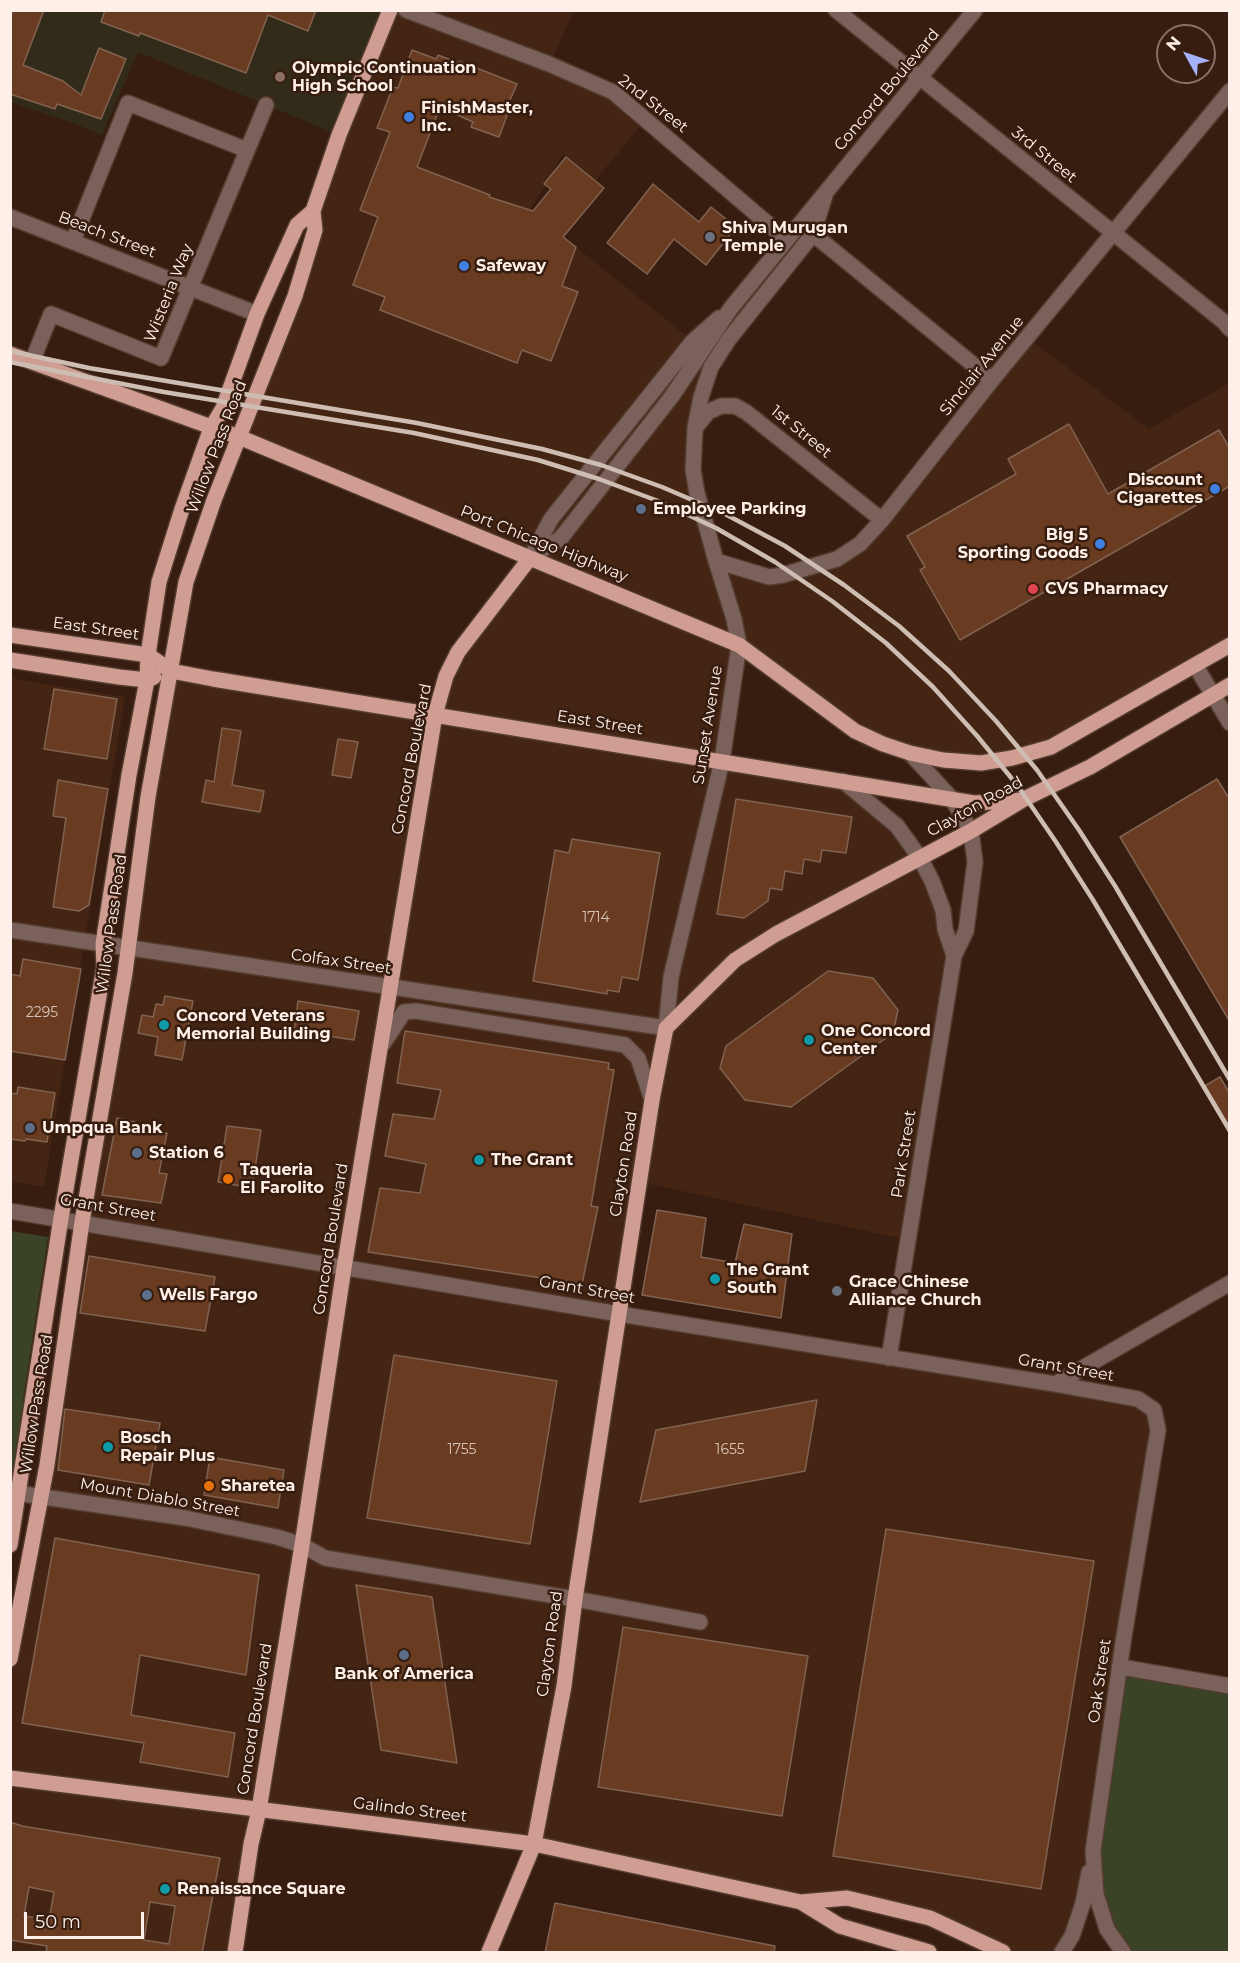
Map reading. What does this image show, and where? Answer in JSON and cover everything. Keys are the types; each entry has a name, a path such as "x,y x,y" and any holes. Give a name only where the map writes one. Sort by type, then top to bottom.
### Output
{"main road":[{"name":"Willow Pass Road","path":"10,1659 47,1465 82,1222 123,984 148,798 187,578 214,500 295,296 315,230 313,212 339,135 390,10"},
{"name":"Willow Pass Road","path":"10,1545 15,1492 104,967 103,944 129,775 147,680 148,655 159,582 211,428 223,408 279,260 297,225 313,212"},
{"name":"Port Chicago Highway","path":"10,354 239,437 739,645 855,730 883,744 910,753 943,760 981,763 1012,758 1051,747 1195,665"},
{"name":"Concord Boulevard","path":"235,1953 435,715 446,676 458,652 530,558"},
{"name":"East Street","path":"10,635 148,655 171,671 974,803 1024,799"},
{"path":"1195,665 1230,645"},
{"path":"10,660 147,680 171,671"},
{"name":"Clayton Road","path":"489,1953 534,1844 564,1686 575,1599 652,1100 666,1028 735,960 776,934 971,831 1024,799 1090,767 1230,685"},
{"name":"Galindo Street","path":"10,1778 534,1844 801,1902 847,1898 930,1918 1003,1953"},
{"name":"Galindo Street","path":"801,1902 840,1926 929,1953"}],"street":[{"name":"2nd Street","path":"406,10 549,64 613,92 788,240"},
{"name":"3rd Street","path":"836,10 1230,329"},
{"name":"Concord Boulevard","path":"530,558 561,538 672,396 731,308 975,10"},
{"name":"Sinclair Avenue","path":"716,561 769,577 837,559 860,544 882,520 992,380 1230,91"},
{"path":"73,241 128,103 247,150"},
{"name":"Wisteria Way","path":"32,362 51,314 161,358 266,105"},
{"name":"Concord Boulevard","path":"695,428 701,397 711,368 738,327 813,234 826,192"},
{"name":"Beach Street","path":"10,217 257,314"},
{"path":"813,234 992,380"},
{"name":"1st Street","path":"695,428 708,412 721,405 735,406 746,412 882,520"},
{"name":"Sunset Avenue","path":"666,1028 671,978 722,761 739,645 734,619 697,493 693,470 695,428"},
{"path":"1195,665 1230,723"},
{"name":"Park Street","path":"889,1358 954,956 966,932 975,862 971,831 952,799 910,753"},
{"name":"Park Street","path":"843,781 897,826 920,858 943,910 945,929 954,956"},
{"name":"Colfax Street","path":"10,930 666,1028"},
{"path":"382,1044 404,1012 416,1011 625,1045 638,1058 652,1100"},
{"name":"Grant Street","path":"10,1210 619,1314 1055,1384 1138,1399 1154,1410"},
{"path":"1055,1384 1230,1283"},
{"name":"Oak Street","path":"1123,1953 1107,1929 1096,1894 1093,1851 1158,1430 1154,1410"},
{"name":"Mount Diablo Street","path":"15,1492 185,1518 277,1537 302,1545 325,1558 700,1622"},
{"path":"1120,1667 1230,1686"},
{"path":"1062,1953 1072,1936 1083,1903 1093,1851"}],"shaded area":[{"name":"Olympic Continuation High School","path":"11,11 390,11 339,135 138,52 102,135 11,102"},
{"path":"390,11 574,11 550,64 646,119 595,181 563,154 530,210 693,341 711,367 693,452 716,561 769,577 860,544 1028,338 1149,429 1229,383 1229,645 1051,747 981,763 883,744 740,646 723,761 843,781 920,858 954,956 908,1240 640,1182 619,1314 1055,1384 1154,1410 1093,1851 1062,1952 1003,1952 930,1918 847,1898 801,1902 534,1844 259,1810 235,1952 11,1952 11,1659 171,671 435,715 446,676 530,558 239,437 295,296 313,211"},
{"path":"10,678 125,697 44,1187 11,1182 10,956 15,931 10,930"}],"green space":[{"path":"11,1231 48,1237 23,1400 29,1425 11,1492"},
{"path":"1121,1667 1229,1686 1229,1952 1123,1952 1096,1894 1093,1851"}],"building":[{"path":"13,10 44,10 23,65 63,81 81,95 99,48 126,59 101,119 57,104 55,109 10,94 10,17"},
{"path":"105,10 316,10 308,31 268,15 246,73 140,33 139,36 101,22"},
{"name":"Safeway","path":"412,50 436,59 438,55 458,63 459,61 517,84 506,109 509,110 499,137 471,127 473,122 440,107 417,167 490,195 489,197 533,211 551,189 544,184 566,157 604,188 563,237 576,247 562,286 578,292 551,361 522,350 517,363 380,310 385,297 353,285 378,217 360,210 390,132 377,128 393,87 398,88"},
{"path":"653,184 699,222 711,207 736,227 706,265 674,239 647,274 607,243"},
{"path":"1069,424 1108,494 1219,430 1230,449 1230,486 960,640 920,570 925,567 907,536 1016,474 1008,459"},
{"path":"54,689 117,699 107,759 44,749"},
{"path":"222,728 241,731 232,785 264,791 260,812 202,802 206,780 214,782"},
{"path":"338,739 358,742 351,778 332,775"},
{"path":"1217,779 1230,800 1230,1022 1120,837"},
{"path":"58,780 108,789 89,905 79,911 53,907 66,818 53,816"},
{"path":"736,799 852,817 846,853 822,850 820,862 804,859 802,874 785,871 782,890 770,888 768,901 744,918 717,914"},
{"path":"572,839 660,853 638,980 622,977 619,992 607,990 607,994 533,981 555,850 569,853"},
{"path":"23,959 81,969 65,1060 10,1051 10,974 20,976"},
{"name":"One Concord Center","path":"828,971 873,978 898,1010 893,1033 791,1107 745,1100 720,1068 726,1046"},
{"name":"Concord Veterans Memorial Building","path":"165,996 193,1001 182,1060 155,1055 158,1037 138,1033 142,1015 153,1017 156,1004 163,1005"},
{"path":"298,1001 359,1011 354,1040 294,1031"},
{"name":"The Grant","path":"405,1031 609,1063 608,1069 614,1070 591,1206 598,1207 582,1284 368,1252 380,1188 420,1193 426,1164 385,1156 393,1114 434,1119 441,1090 397,1083"},
{"path":"1220,1077 1230,1094 1230,1134 1203,1087"},
{"path":"18,1087 55,1093 47,1142 10,1139 10,1093 17,1094"},
{"name":"Station 6","path":"117,1118 135,1122 134,1125 158,1128 157,1133 167,1133 159,1173 167,1174 161,1203 102,1195"},
{"path":"227,1126 261,1130 252,1188 218,1182"},
{"name":"The Grant South","path":"657,1210 706,1218 701,1257 735,1263 744,1224 792,1234 781,1318 642,1295"},
{"name":"Wells Fargo","path":"89,1256 215,1277 205,1331 80,1313"},
{"path":"394,1355 557,1381 530,1544 367,1518"},
{"path":"817,1400 805,1471 640,1502 656,1430"},
{"name":"Bosch Repair Plus","path":"65,1409 160,1423 149,1485 58,1470"},
{"path":"210,1457 284,1470 278,1508 204,1495"},
{"path":"886,1529 1094,1561 1041,1889 833,1856"},
{"path":"55,1538 259,1575 246,1675 140,1655 131,1715 235,1733 228,1777 140,1762 144,1743 22,1723"},
{"name":"Bank of America","path":"356,1585 432,1597 457,1763 381,1750"},
{"path":"623,1627 808,1656 782,1816 598,1787"},
{"name":"Renaissance Square","path":"10,1822 22,1826 220,1858 202,1953 46,1953 47,1946 10,1940","holes":["29,1887 54,1892 49,1920 24,1916","150,1902 175,1906 169,1944 144,1940"]},
{"path":"555,1903 775,1946 774,1953 545,1953"}],"railway":[{"path":"10,351 89,368 417,423 542,449 601,465 662,487 725,514 785,546 844,585 899,626 949,671 996,721 1037,770 1115,886 1230,1080"},
{"path":"10,362 164,392 414,433 538,460 658,501 716,528 775,562 832,601 886,643 933,687 1017,785 1093,900 1230,1131"}],"place":[{"name":"Olympic Continuation High School","path":"280,77"},
{"name":"FinishMaster, Inc.","path":"409,117"},
{"name":"Shiva Murugan Temple","path":"710,237"},
{"name":"Safeway","path":"464,266"},
{"name":"Discount Cigarettes","path":"1215,489"},
{"name":"Employee Parking","path":"641,509"},
{"name":"Big 5 Sporting Goods","path":"1100,544"},
{"name":"CVS Pharmacy","path":"1033,589"},
{"name":"Concord Veterans Memorial Building","path":"164,1025"},
{"name":"One Concord Center","path":"809,1040"},
{"name":"Umpqua Bank","path":"30,1128"},
{"name":"Station 6","path":"137,1153"},
{"name":"The Grant","path":"479,1160"},
{"name":"Taqueria El Farolito","path":"228,1179"},
{"name":"The Grant South","path":"715,1279"},
{"name":"Grace Chinese Alliance Church","path":"837,1291"},
{"name":"Wells Fargo","path":"147,1295"},
{"name":"Bosch Repair Plus","path":"108,1447"},
{"name":"Sharetea","path":"209,1486"},
{"name":"Bank of America","path":"404,1655"},
{"name":"Renaissance Square","path":"165,1889"}]}
